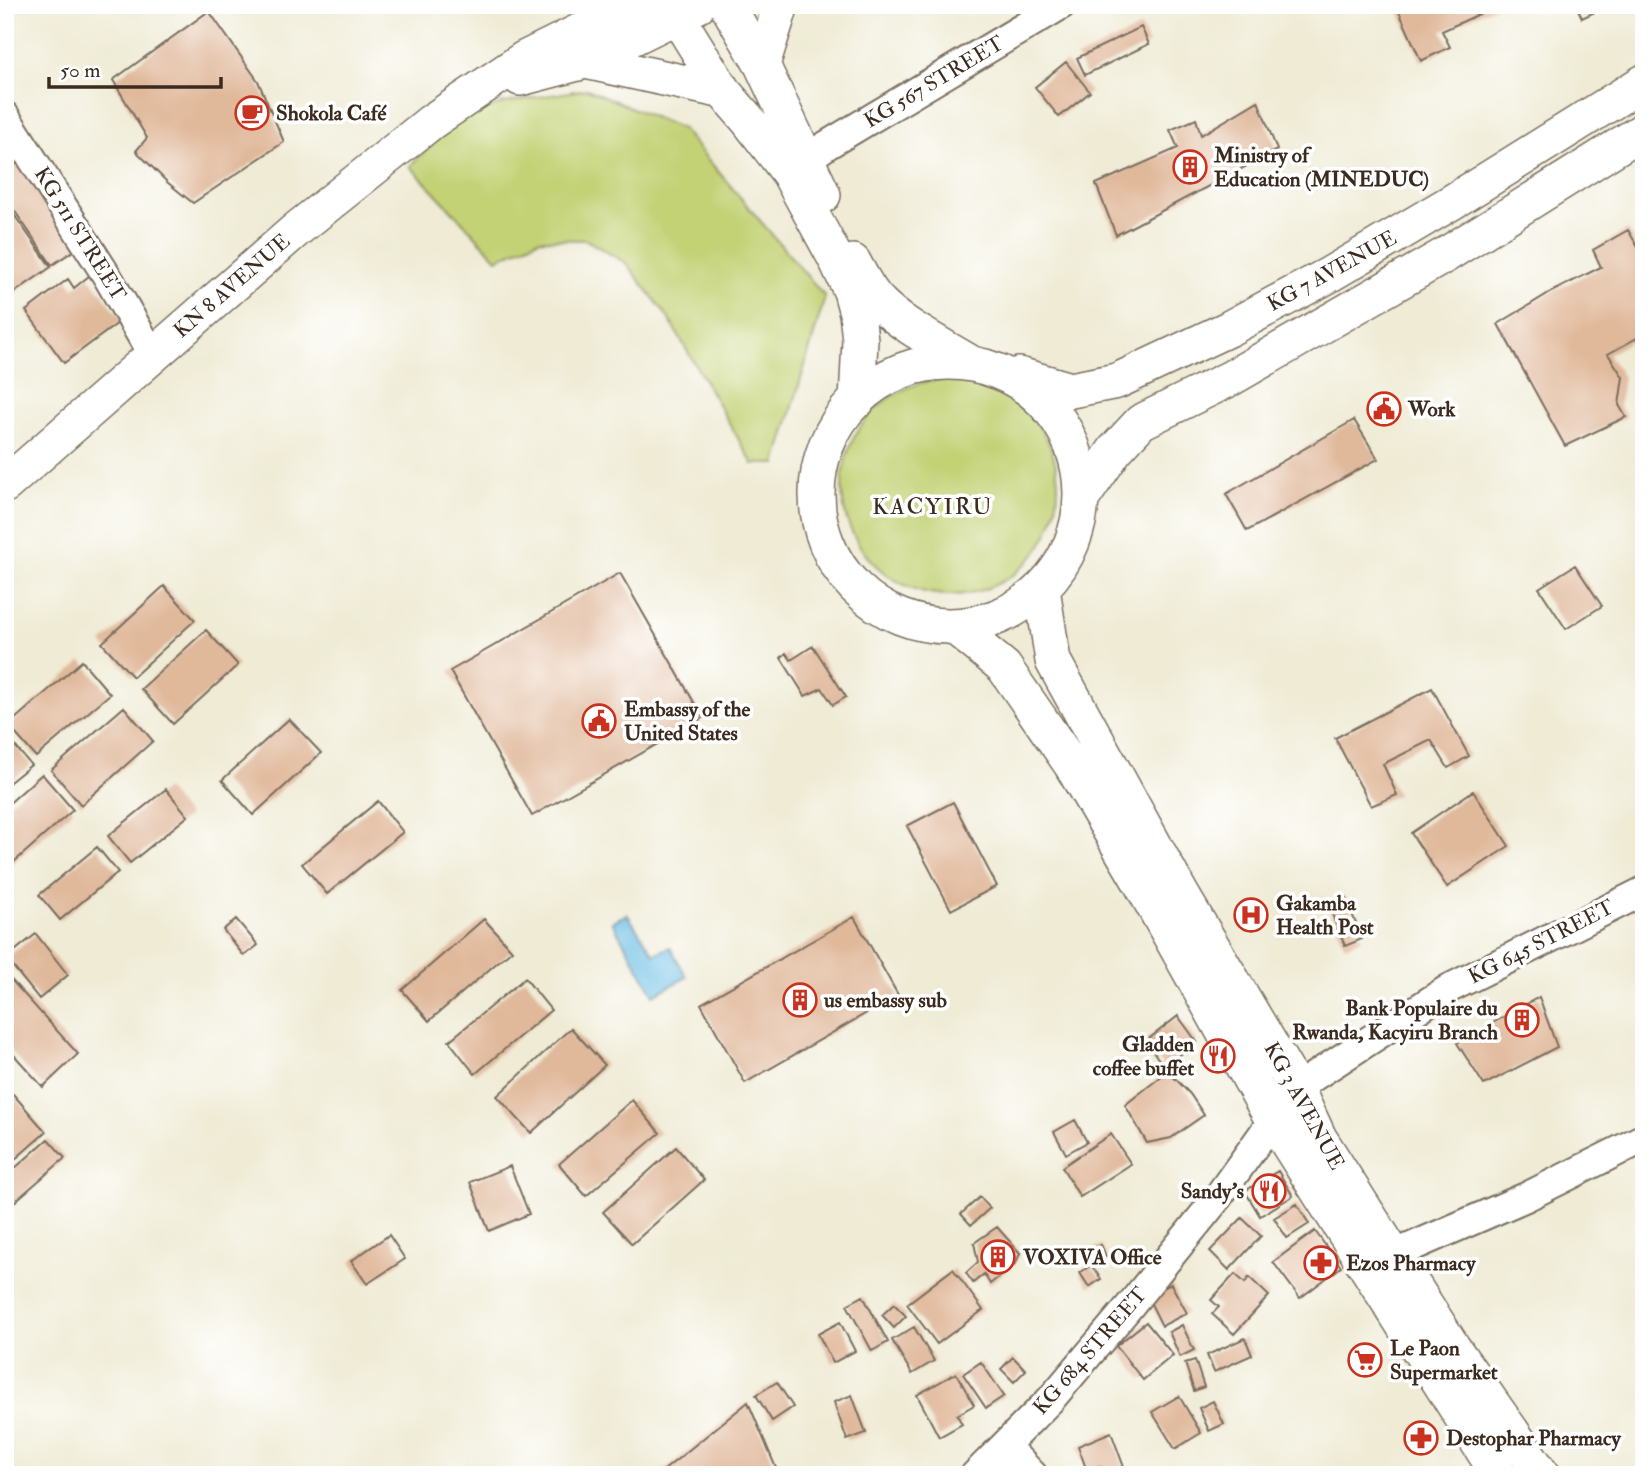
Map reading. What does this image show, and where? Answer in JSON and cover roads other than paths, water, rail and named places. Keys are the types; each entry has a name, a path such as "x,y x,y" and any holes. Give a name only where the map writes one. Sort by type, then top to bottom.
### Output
{"main road":[{"name":"KN 8 AVENUE","path":"5,485 152,354 359,178 467,96 524,59 634,5"},
{"path":"727,5 762,65 798,166 863,280 879,302 893,314 1043,399 1064,422 1073,443 1082,498 1076,531 1063,562 1042,588 1002,615 976,624 955,627 920,624 888,612 859,593 837,567 822,536 816,501 822,456 842,415 876,382 920,363 982,365"},
{"path":"762,65 781,5"},
{"name":"KN 8 AVENUE","path":"467,96 526,76 585,61 682,9 723,91 748,120 798,166 851,292 857,313 860,340 857,401"},
{"path":"585,61 723,91"},
{"name":"KG 7 AVENUE","path":"982,365 1071,390 1117,381 1228,329 1327,276 1452,202 1644,82"},
{"name":"KG 7 AVENUE","path":"1082,498 1115,450 1141,422 1231,378 1447,254 1644,130"},
{"name":"KG 3 AVENUE","path":"1042,588 1053,661 1181,894 1296,1088 1319,1138 1453,1349 1542,1475"},
{"name":"KG 3 AVENUE","path":"955,627 1004,667 1072,764 1142,883 1273,1121 1499,1475"}],"street":[{"name":"KG 567 STREET","path":"798,166 827,145 1061,5"},
{"name":"KG 511 STREET","path":"5,116 14,150 74,221 152,354"},
{"name":"KG 645 STREET","path":"1273,1121 1296,1088 1450,988 1644,891"},
{"name":"KG 684 STREET","path":"975,1475 1051,1399 1128,1308 1215,1201 1273,1121"},
{"path":"1393,1255 1526,1197 1644,1138"},
{"path":"1005,1446 1032,1475"}],"water":[{"path":"627,914 654,954 670,947 687,977 654,995 612,922"}],"place":[{"name":"Shokola Café","path":"252,113"},
{"name":"Ministry of Education (MINEDUC)","path":"1190,167"},
{"name":"Work","path":"1384,409"},
{"name":"Embassy of the United States","path":"599,721"},
{"name":"Gakamba Health Post","path":"1251,915"},
{"name":"us embassy sub","path":"800,1000"},
{"name":"Bank Populaire du Rwanda, Kacyiru Branch","path":"1522,1020"},
{"name":"Gladden coffee buffet","path":"1218,1056"},
{"name":"Sandy's","path":"1269,1191"},
{"name":"VOXIVA Office","path":"998,1257"},
{"name":"Ezos Pharmacy","path":"1321,1263"},
{"name":"Le Paon Supermarket","path":"1365,1360"},
{"name":"Destophar Pharmacy","path":"1421,1438"}],"district":[{"name":"KACYIRU","path":"933,506"}]}
